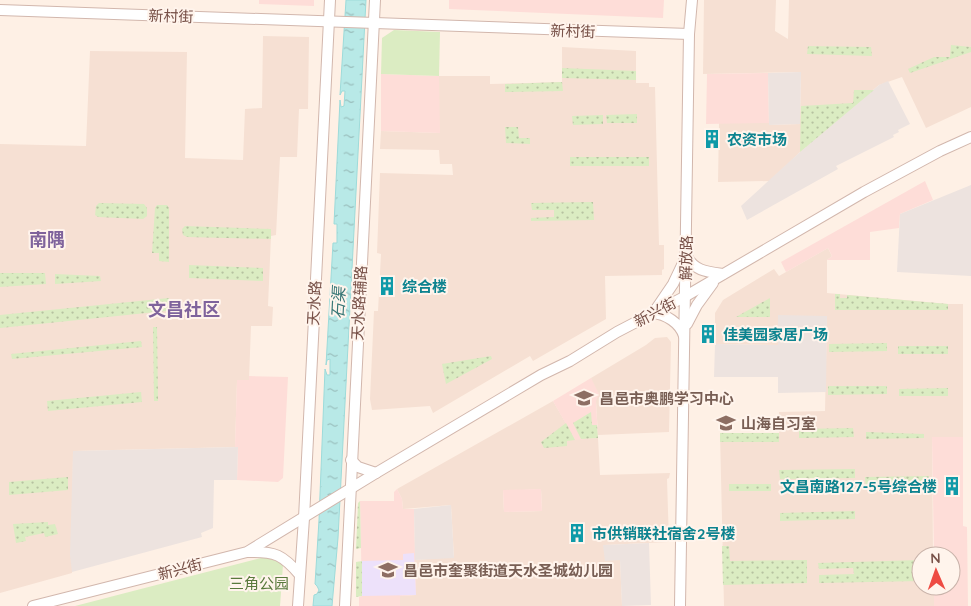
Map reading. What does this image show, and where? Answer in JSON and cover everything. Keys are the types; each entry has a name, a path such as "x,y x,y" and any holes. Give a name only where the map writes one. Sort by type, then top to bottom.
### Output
{"street":[{"name":"天水路","path":"298,606 330,0"},
{"name":"天水路辅路","path":"345,606 347,491 351,460 371,23 375,0"},
{"name":"解放路","path":"680,606 689,34 692,0"},
{"name":"新村街","path":"0,10 689,34"},
{"name":"新兴街","path":"34,606 248,552 541,375 570,361 617,332 686,296 864,192 940,151 971,137"},
{"path":"652,314 659,314 674,322 685,332 697,305 721,275 697,268 686,255"},
{"path":"652,314 673,284 686,255"},
{"path":"351,460 358,467 376,473"},
{"path":"248,552 278,555 288,562 300,575"}],"shaded area":[{"path":"259,0 314,0 314,6 259,4"},
{"path":"449,0 664,0 663,18 449,9"},
{"path":"704,0 776,0 775,31 788,39 789,0 971,0 971,107 926,128 902,77 879,85 800,152 770,181 718,182 719,123 800,124 801,72 703,74"},
{"path":"263,36 309,37 308,109 299,109 297,157 280,157 276,235 271,236 268,306 273,307 272,326 251,326 249,380 237,381 235,447 73,451 72,573 0,593 0,144 86,146 90,51 187,52 185,158 243,160 245,109 262,108"},
{"path":"562,47 636,51 636,83 649,83 649,87 655,87 659,245 664,245 664,269 662,270 662,275 605,276 606,319 533,361 530,356 433,413 430,406 372,410 370,399 374,311 378,311 381,254 377,253 380,173 453,175 452,164 440,164 439,150 380,149 381,131 439,133 439,76 490,76 490,84 562,82"},
{"path":"801,72 800,124 769,125 768,73"},
{"path":"768,73 769,123 706,124 707,74"},
{"path":"381,74 439,76 440,133 381,131"},
{"path":"888,81 910,124 898,130 899,132 893,135 894,137 836,166 838,169 747,220 741,206 800,152 879,85"},
{"path":"925,181 933,200 900,214 899,228 870,232 870,260 827,260 832,256 828,248 786,272 781,262"},
{"path":"971,185 971,276 897,272 900,214"},
{"path":"828,248 832,256 827,260 827,293 963,304 963,437 932,438 933,546 911,546 911,596 934,596 934,606 724,606 720,433 779,433 779,412 825,411 827,316 778,345 715,344 715,313 723,300 774,269 779,276"},
{"path":"778,315 827,316 826,392 778,393 778,377 714,377 715,344 778,345"},
{"path":"667,337 671,342 669,432 598,435 596,401 591,378 655,338"},
{"path":"249,376 288,377 283,478 278,482 237,480 238,447 235,447 237,380 249,380"},
{"path":"591,378 599,394 596,401 598,438 575,440 553,401"},
{"path":"553,401 575,439 598,438 600,475 670,473 667,479 669,542 604,545 620,560 622,606 400,606 400,596 416,595 415,560 454,557 451,505 403,509 402,499 397,489","holes":["541,489 542,511 504,512 503,491"]},
{"path":"932,437 963,437 963,526 967,527 968,606 934,606 934,596 961,596 961,546 934,546"},
{"path":"238,447 237,480 214,480 213,528 201,533 202,537 72,572 70,555 73,451"},
{"path":"397,489 402,499 403,509 414,509 416,595 400,596 400,606 359,606 359,597 362,596 360,501 394,501 394,492"},
{"path":"541,489 542,511 504,512 503,490"},
{"path":"451,505 454,558 415,560 414,509"},
{"path":"649,543 651,605 622,606 620,560 605,561 603,545"},
{"name":"昌邑市奎聚街道天水圣城幼儿园","path":"414,553 416,595 362,596 362,561 403,560 403,554"}],"green space":[{"path":"394,30 440,32 439,76 381,74 382,38"},
{"path":"951,45 971,47 971,52 910,73 908,69 934,57 950,57"},
{"path":"808,46 871,47 872,56 807,54"},
{"path":"562,68 636,71 636,80 562,78"},
{"path":"562,82 563,91 505,92 505,84"},
{"path":"854,90 874,90 800,152 801,106 853,103"},
{"path":"637,114 637,123 607,123 606,115"},
{"path":"603,115 603,124 573,125 572,116"},
{"path":"505,127 518,127 519,138 530,138 530,144 506,143"},
{"path":"570,157 649,157 649,166 570,166"},
{"path":"593,202 594,220 531,221 531,218 554,217 554,210 532,210 531,203"},
{"path":"99,203 144,204 147,208 147,216 143,219 98,217 95,215 96,206"},
{"path":"157,205 167,205 169,208 169,262 159,261 159,253 152,253 155,208"},
{"path":"185,226 271,229 271,239 187,237 183,235 182,229"},
{"path":"189,265 263,268 263,281 189,278"},
{"path":"0,273 45,273 46,284 0,287"},
{"path":"55,274 100,276 101,281 55,284"},
{"path":"835,294 840,294 840,298 847,298 847,295 948,304 948,310 835,310"},
{"path":"169,298 169,307 166,311 0,328 0,315"},
{"path":"770,298 770,317 736,317"},
{"path":"153,327 157,327 158,401 154,401"},
{"path":"141,341 142,347 12,359 11,354"},
{"path":"887,343 887,351 829,352 829,344"},
{"path":"898,346 948,346 948,354 898,354"},
{"path":"491,356 492,359 446,384 442,364"},
{"path":"828,386 887,386 887,394 828,395"},
{"path":"948,388 948,396 899,396 899,389"},
{"path":"141,392 142,402 48,411 47,401"},
{"path":"591,412 592,425 597,425 598,438 581,439 573,423"},
{"path":"566,423 575,440 567,441 567,446 544,448 541,442"},
{"path":"853,428 854,437 799,438 799,429"},
{"path":"866,432 924,434 924,438 866,439"},
{"path":"720,433 779,433 779,442 720,442"},
{"path":"855,469 855,478 780,479 779,470"},
{"path":"929,476 929,488 866,490 865,477"},
{"path":"68,477 68,490 9,495 9,482"},
{"path":"729,484 771,484 771,491 729,491"},
{"path":"360,501 361,548 356,549 358,503"},
{"path":"855,511 855,519 780,521 780,513"},
{"path":"48,522 48,525 55,524 58,534 45,537 44,533 25,537 26,541 16,543 13,524"},
{"path":"722,546 729,546 730,561 807,560 807,583 723,585"},
{"name":"三角公园","path":"265,557 283,565 280,606 75,606"},
{"path":"911,560 911,581 819,583 819,575 854,574 853,568 819,569 818,563"},
{"path":"362,561 362,596 356,597 356,562"}],"water":[{"name":"石渠","path":"346,0 366,0 338,538 332,606 313,606 314,595 319,590 315,584 325,369 327,375 330,375 330,359 327,360 326,365 333,243 337,243 337,224 334,224 340,100 341,107 344,106 345,91 342,91 340,95"}],"place":[{"name":"农资市场","path":"712,139"},
{"name":"综合楼","path":"387,286"},
{"name":"佳美园家居广场","path":"708,334"},
{"name":"昌邑市奥鹏学习中心","path":"584,398"},
{"name":"山海自习室","path":"726,423"},
{"name":"文昌南路127-5号综合楼","path":"952,486"},
{"name":"市供销联社宿舍2号楼","path":"577,533"},
{"name":"昌邑市奎聚街道天水圣城幼儿园","path":"388,570"}],"district":[{"name":"南隅","path":"47,239"},
{"name":"文昌社区","path":"184,309"}]}
